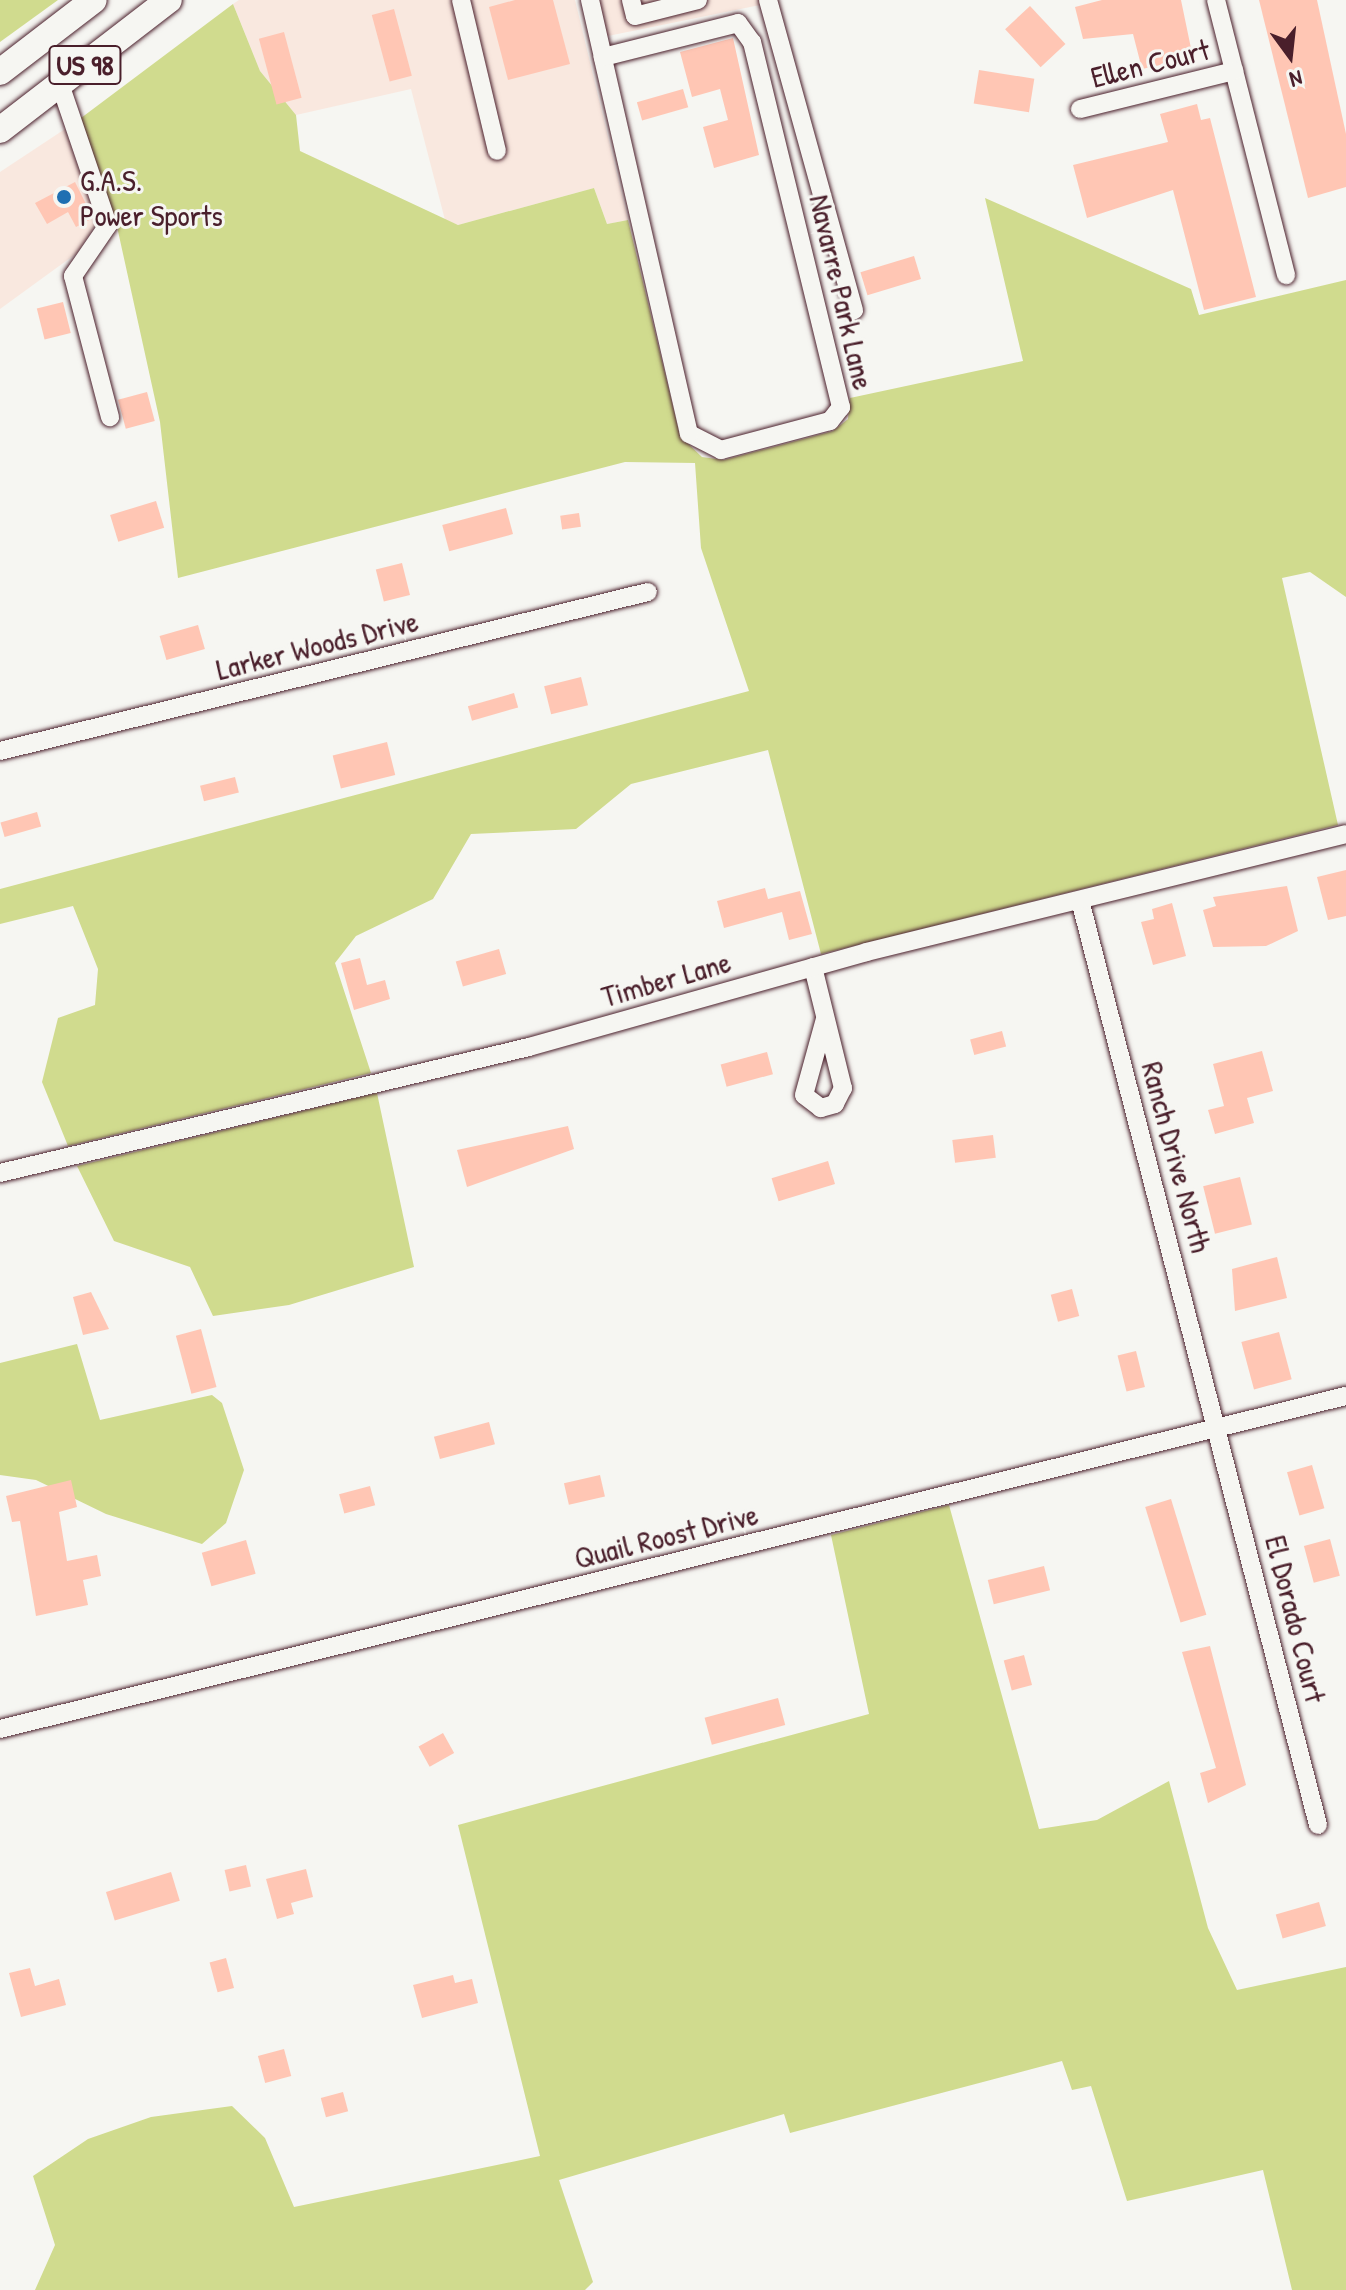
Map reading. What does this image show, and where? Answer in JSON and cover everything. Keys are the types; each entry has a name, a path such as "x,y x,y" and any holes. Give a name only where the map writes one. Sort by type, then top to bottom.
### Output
{"highway":[{"name":"US 98","path":"0,72 94,0"},
{"name":"US 98","path":"0,130 169,0"}],"street":[{"path":"461,0 497,151"},
{"path":"631,0 635,16 698,0"},
{"path":"768,0 854,310"},
{"path":"1216,0 1286,275"},
{"name":"Navarre Park Lane","path":"596,1 603,57 689,434 721,450 839,415 752,42 738,23 603,57"},
{"name":"Ellen Court","path":"1080,109 1234,71"},
{"path":"60,84 108,225 73,276 110,417"},
{"name":"Larker Woods Drive","path":"0,751 648,592"},
{"name":"Timber Lane","path":"0,1173 529,1047 813,967 1346,834"},
{"name":"Ranch Drive North","path":"1080,900 1220,1427"},
{"path":"813,967 825,1019"},
{"name":"Quail Roost Drive","path":"0,1729 1346,1396"},
{"name":"El Dorado Court","path":"1220,1427 1318,1825"}],"shaded area":[{"path":"239,0 575,0 628,220 607,224 594,188 458,225 445,220 411,89 296,115 260,71 233,4"},
{"path":"595,0 759,0 760,5 603,37"},
{"path":"65,129 97,223 77,253 0,309 0,172"}],"green space":[{"path":"0,0 58,0 0,42"},
{"path":"233,4 260,71 296,115 300,151 458,225 594,188 607,224 628,220 680,436 702,457 724,460 833,431 848,419 850,398 1023,361 985,198 1191,289 1199,315 1346,280 1346,597 1310,572 1282,578 1338,825 821,954 768,750 631,784 576,829 471,834 433,899 356,936 335,963 371,1073 68,1146 42,1082 58,1018 95,1005 98,969 73,906 0,924 0,889 749,691 701,548 695,463 625,462 178,578 160,422 116,222 81,118"},
{"path":"377,1093 414,1267 289,1305 213,1316 190,1267 114,1241 77,1166"},
{"path":"77,1344 100,1420 212,1395 222,1403 244,1470 226,1523 202,1544 106,1514 36,1480 0,1475 0,1363"},
{"path":"949,1505 1039,1829 1097,1820 1169,1781 1208,1928 1237,1990 1346,1967 1346,2290 1292,2290 1263,2170 1127,2201 1091,2086 1072,2090 1062,2061 790,2133 784,2114 559,2180 593,2282 585,2290 35,2290 55,2245 33,2176 88,2139 151,2117 232,2106 265,2138 294,2207 540,2156 458,1825 869,1714 831,1535"}],"building":[{"path":"515,0 553,0 570,64 508,80 489,7"},
{"path":"1102,0 1181,0 1193,58 1142,69 1133,34 1083,39 1075,7"},
{"path":"1259,0 1317,0 1346,134 1346,187 1308,198"},
{"path":"1030,6 1065,44 1041,67 1005,29"},
{"path":"394,9 412,76 390,82 372,15"},
{"path":"284,32 302,98 276,104 259,39"},
{"path":"733,38 759,155 714,168 703,127 728,120 720,89 692,97 680,52"},
{"path":"979,70 1034,79 1029,112 974,104"},
{"path":"683,89 688,107 642,120 637,102"},
{"path":"1197,104 1201,120 1210,118 1256,297 1204,310 1173,190 1087,218 1073,165 1168,142 1160,114"},
{"path":"75,182 93,218 76,227 68,212 47,224 35,203"},
{"path":"914,256 921,279 867,295 860,272"},
{"path":"63,302 71,333 45,340 37,309"},
{"path":"147,392 155,421 126,429 118,400"},
{"path":"156,501 164,528 118,542 110,515"},
{"path":"506,508 513,534 449,551 442,525"},
{"path":"579,513 581,527 562,530 560,516"},
{"path":"402,563 410,595 384,602 376,570"},
{"path":"198,625 205,649 166,660 160,636"},
{"path":"581,677 588,705 551,714 544,686"},
{"path":"514,693 518,707 472,721 468,706"},
{"path":"387,742 395,775 341,789 333,756"},
{"path":"235,777 239,793 204,801 200,786"},
{"path":"37,812 41,826 5,837 0,822"},
{"path":"1346,870 1346,916 1328,920 1317,877"},
{"path":"1287,886 1298,931 1266,946 1213,947 1203,910 1216,906 1213,897"},
{"path":"765,888 768,899 800,891 812,934 789,940 782,912 724,928 717,901"},
{"path":"1172,903 1186,956 1153,965 1141,922 1154,919 1152,909"},
{"path":"499,949 506,974 463,986 456,961"},
{"path":"360,958 367,985 385,980 390,999 354,1010 341,963"},
{"path":"1002,1031 1006,1046 974,1055 970,1040"},
{"path":"1262,1051 1273,1091 1247,1098 1254,1123 1215,1134 1208,1110 1224,1106 1213,1064"},
{"path":"767,1052 773,1074 727,1087 721,1064"},
{"path":"568,1126 574,1149 467,1187 457,1150"},
{"path":"993,1135 996,1158 955,1163 952,1140"},
{"path":"828,1161 835,1184 779,1201 772,1178"},
{"path":"1240,1177 1252,1225 1215,1234 1203,1186"},
{"path":"1277,1257 1287,1298 1235,1311 1232,1269"},
{"path":"1072,1289 1079,1316 1058,1322 1051,1295"},
{"path":"91,1292 109,1329 83,1335 73,1297"},
{"path":"201,1329 217,1387 191,1394 176,1336"},
{"path":"1279,1332 1292,1379 1254,1389 1241,1342"},
{"path":"1136,1351 1145,1387 1127,1391 1118,1356"},
{"path":"489,1422 495,1444 440,1459 434,1437"},
{"path":"1312,1465 1324,1508 1299,1515 1287,1472"},
{"path":"600,1475 605,1496 569,1505 564,1483"},
{"path":"71,1480 77,1507 59,1512 67,1561 97,1555 101,1576 83,1580 88,1605 36,1616 20,1521 12,1522 6,1496"},
{"path":"370,1486 375,1505 344,1514 339,1494"},
{"path":"1171,1499 1206,1615 1181,1623 1145,1507"},
{"path":"1330,1539 1340,1576 1314,1583 1304,1546"},
{"path":"246,1540 256,1574 211,1586 202,1553"},
{"path":"1044,1566 1050,1590 994,1604 988,1580"},
{"path":"1210,1646 1246,1785 1208,1803 1200,1773 1216,1768 1182,1652"},
{"path":"1024,1655 1032,1685 1012,1690 1004,1660"},
{"path":"778,1698 785,1725 712,1745 705,1718"},
{"path":"443,1733 454,1753 430,1767 419,1747"},
{"path":"246,1865 251,1886 230,1891 225,1870"},
{"path":"306,1869 313,1897 291,1903 294,1914 277,1919 266,1879"},
{"path":"171,1872 180,1901 115,1921 106,1892"},
{"path":"1319,1902 1326,1926 1283,1938 1276,1914"},
{"path":"226,1958 234,1988 218,1992 210,1962"},
{"path":"30,1968 35,1986 59,1979 66,2005 21,2017 9,1973"},
{"path":"453,1975 455,1983 472,1979 478,2003 422,2018 413,1985"},
{"path":"284,2049 291,2076 265,2083 258,2056"},
{"path":"343,2092 348,2111 326,2117 321,2098"}],"place":[{"name":"G.A.S. Power Sports","path":"64,197"}]}
